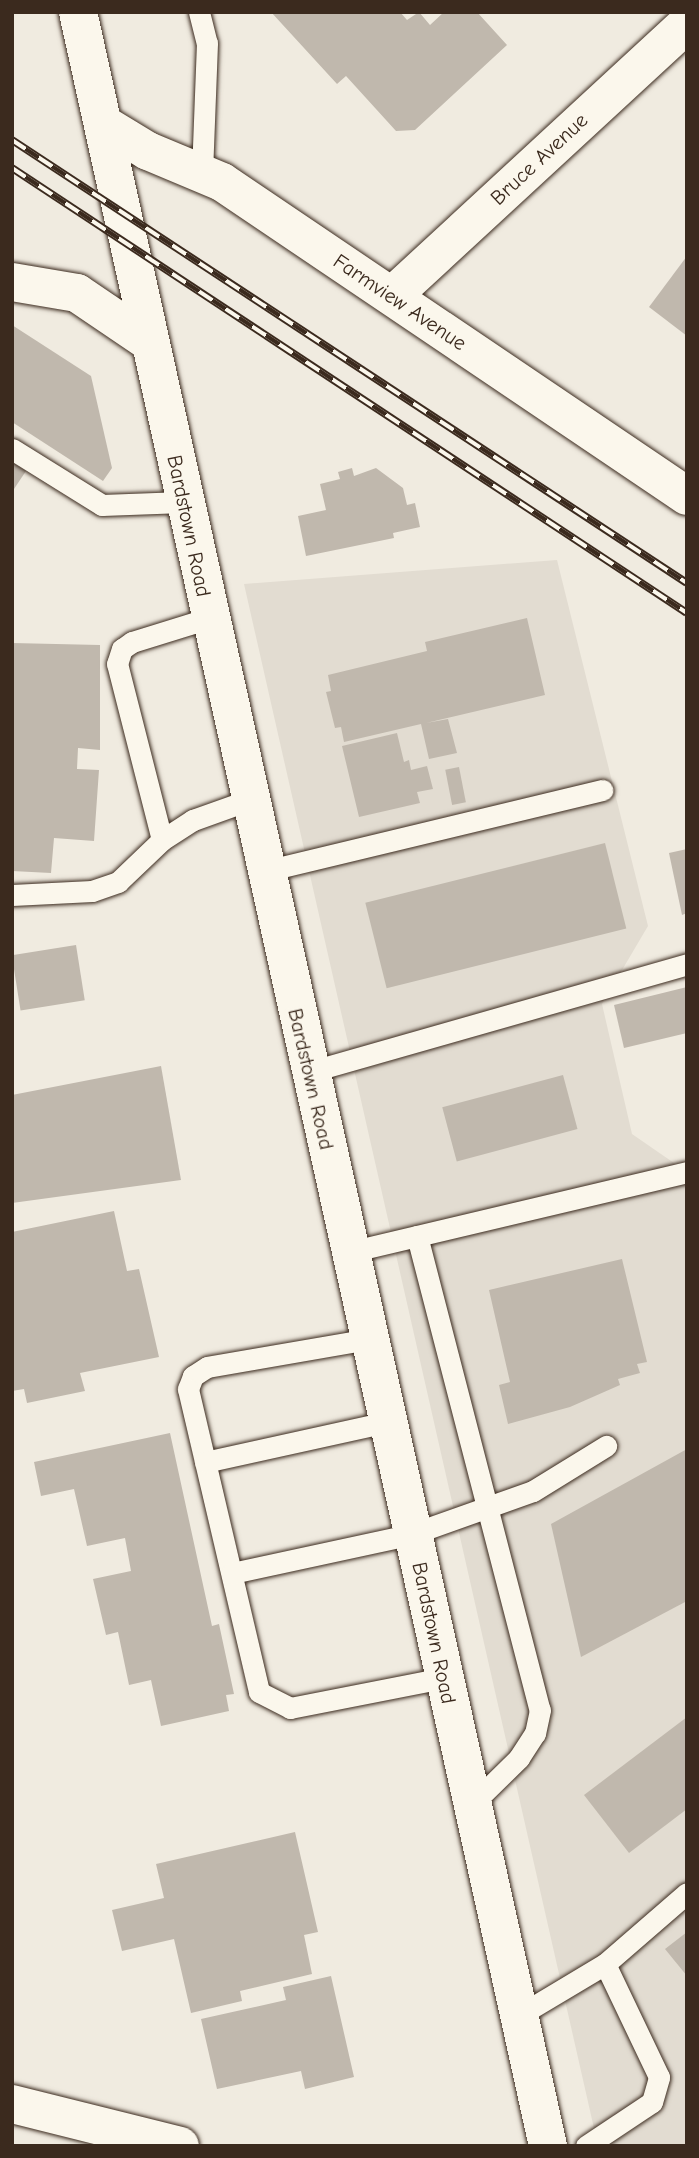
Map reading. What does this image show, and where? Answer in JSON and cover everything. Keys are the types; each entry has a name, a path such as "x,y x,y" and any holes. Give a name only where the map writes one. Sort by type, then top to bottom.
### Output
{"main road":[{"name":"Bardstown Road","path":"78,12 105,125 183,502 548,2146"},
{"name":"Bruce Avenue","path":"392,296 687,24"},
{"name":"Farmview Avenue","path":"105,125 148,151 202,171 687,496"},
{"path":"12,282 76,293 148,341"},
{"path":"12,2104 180,2146"}],"lane":[{"path":"199,12 207,43 202,171"},
{"path":"12,449 102,505 183,502"},
{"path":"162,840 117,664 122,649 132,642 209,618"},
{"path":"265,871 602,790"},
{"path":"12,895 92,891 118,882 162,840 193,820 249,800"},
{"path":"309,1072 687,964"},
{"path":"349,1252 687,1172"},
{"path":"417,1236 540,1710 536,1733 519,1758 472,1804"},
{"path":"369,1339 207,1367 194,1376 188,1390 259,1692 273,1702 290,1708 443,1678"},
{"path":"205,1462 387,1422"},
{"path":"232,1573 412,1534 533,1491 606,1446"},
{"path":"519,2016 605,1964 687,1893"},
{"path":"586,2146 652,2102 659,2077 605,1964"}],"shaded area":[{"path":"557,560 648,926 602,1004 632,1134 687,1172 687,2146 598,2146 244,584"}],"building":[{"path":"271,12 400,12 407,20 419,12 430,25 444,12 477,12 507,45 415,130 396,131 346,76 337,84"},
{"path":"687,256 687,336 649,307"},
{"path":"12,325 91,376 112,468 103,481 12,422"},
{"path":"12,462 26,471 12,492"},
{"path":"352,468 354,476 376,468 403,488 407,505 415,503 420,527 393,533 394,538 306,556 298,516 326,510 320,484 340,479 338,472"},
{"path":"527,618 545,695 426,723 448,719 457,753 429,759 421,724 344,742 341,727 335,728 326,692 331,691 328,675 427,651 425,642"},
{"path":"12,643 100,645 100,750 78,748 77,769 99,770 94,841 54,838 51,873 12,871"},
{"path":"397,733 404,762 409,760 411,770 427,766 433,789 417,792 420,803 359,817 342,746"},
{"path":"459,767 466,802 452,805 445,770"},
{"path":"605,843 626,928 387,988 365,903"},
{"path":"687,849 687,913 682,915 669,853"},
{"path":"76,945 85,1000 21,1010 12,955"},
{"path":"687,987 687,1033 624,1048 614,1005"},
{"path":"161,1066 181,1180 12,1203 12,1095"},
{"path":"563,1075 577,1129 457,1161 442,1107"},
{"path":"114,1211 127,1271 139,1269 159,1357 80,1373 85,1391 27,1403 24,1389 12,1391 12,1232"},
{"path":"622,1259 647,1362 637,1364 640,1373 618,1379 620,1385 570,1407 508,1424 499,1385 510,1382 489,1290"},
{"path":"170,1433 212,1626 219,1624 234,1694 226,1695 229,1711 161,1726 151,1680 129,1685 118,1632 106,1635 93,1579 131,1571 125,1538 87,1546 74,1489 41,1496 34,1462"},
{"path":"687,1449 687,1601 581,1657 551,1524"},
{"path":"687,1717 687,1809 629,1853 584,1795"},
{"path":"295,1832 318,1932 304,1935 312,1974 240,1991 242,2001 191,2013 174,1939 122,1951 112,1910 164,1898 156,1864"},
{"path":"687,1932 687,1976 665,1949"},
{"path":"331,1976 354,2077 305,2089 301,2071 217,2089 201,2019 286,2000 283,1987"}],"railway":[{"path":"12,140 687,583"},
{"path":"12,168 687,613"}]}
